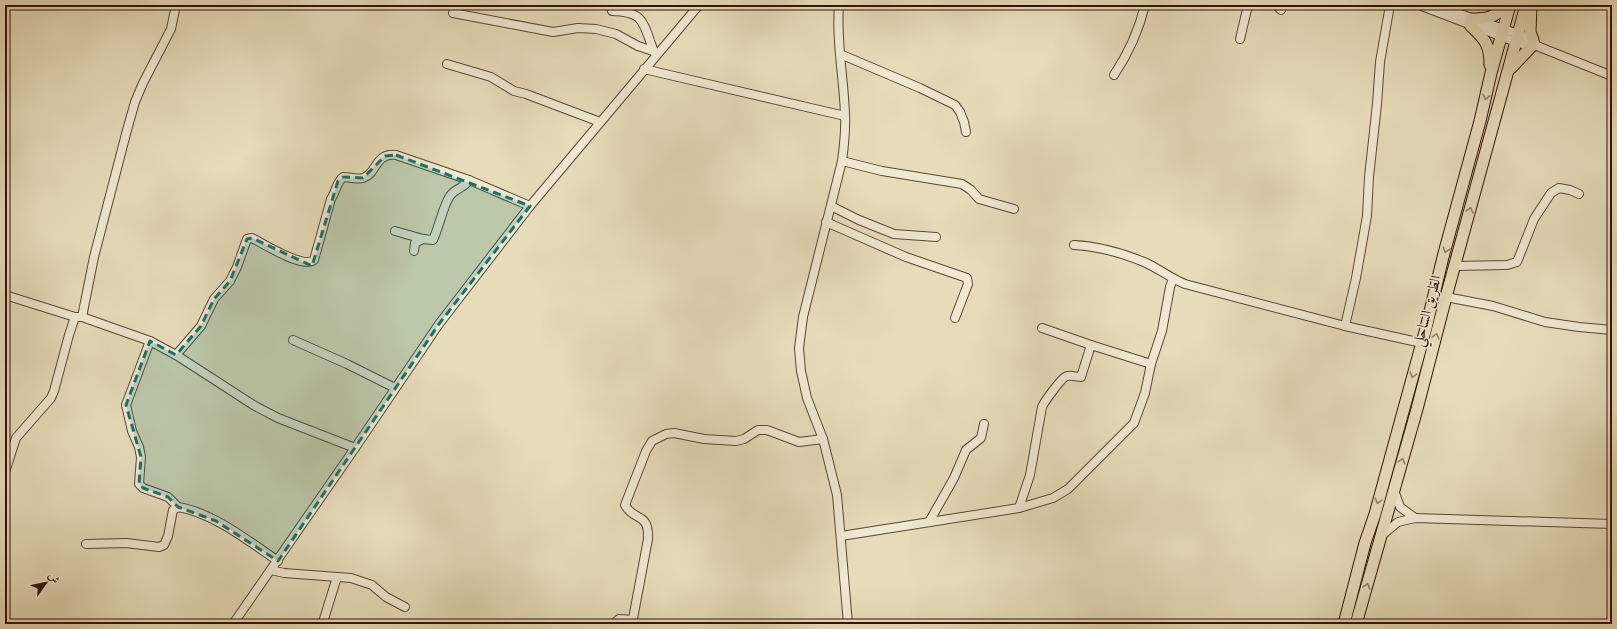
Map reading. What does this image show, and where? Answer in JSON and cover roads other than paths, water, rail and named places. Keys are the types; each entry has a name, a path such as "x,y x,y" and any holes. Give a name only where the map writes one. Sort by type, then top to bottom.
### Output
{"highway":[{"path":"1491,73 1488,45 1470,22 1492,17 1505,5"},
{"name":"الطريق الساحلي","path":"1344,624 1365,543 1375,514 1422,343 1480,121 1491,73 1510,5"},
{"name":"الطريق الساحلي","path":"1356,624 1393,489 1417,409 1526,5"},
{"path":"1509,72 1534,44 1530,32 1531,5"},
{"path":"1405,406 1417,409"}],"street":[{"path":"5,490 5,472 16,438 51,398 54,391 69,335 79,317 126,130 143,83 171,29 176,5"},
{"path":"610,5 612,11 631,13 640,18 644,23 655,53"},
{"path":"233,624 278,561 439,324 530,206 644,69 655,53 699,5"},
{"path":"839,5 840,54 845,116 842,161 803,317 800,348 801,371 808,398 823,439 837,495 848,624"},
{"path":"1114,75 1135,36 1145,5"},
{"path":"1240,40 1248,5"},
{"path":"1345,326 1356,278 1367,216 1369,177 1380,62 1390,5"},
{"path":"1419,5 1534,44 1612,76"},
{"path":"1434,5 1470,22"},
{"path":"453,13 553,32 578,28 596,29 616,34 655,53"},
{"path":"840,54 920,88 955,106 960,112 966,132"},
{"path":"447,64 491,77 514,91 526,94 600,122"},
{"path":"644,69 845,116"},
{"path":"176,355 201,326 214,299 230,281 238,267 247,239 252,238 283,254 305,263 311,263 314,260 330,199 335,194 338,181 343,177 363,178 372,171 380,159 391,154 468,180 530,206"},
{"path":"842,161 882,171 962,184 971,190 979,199 1014,209"},
{"path":"395,231 423,239 433,240 449,197 457,189 466,185 468,180"},
{"path":"1455,266 1507,265 1517,262 1534,218 1551,193 1559,188 1579,194"},
{"path":"831,206 859,220 894,234 936,237"},
{"path":"826,222 906,257 967,278 968,284 955,318"},
{"path":"414,251 415,242 423,239"},
{"path":"1074,246 1090,246 1144,262 1173,279 1185,284 1345,326 1422,343"},
{"path":"841,536 1019,508 1043,502 1062,493 1134,424 1145,393 1151,364 1162,331 1170,287 1173,279"},
{"path":"5,295 79,317 150,341 176,355 255,406 278,418 355,448"},
{"path":"1446,297 1493,306 1545,322 1579,328 1612,330"},
{"path":"1042,328 1151,364"},
{"path":"293,340 347,364 395,388"},
{"path":"150,341 126,405 132,431 141,456 139,484 142,488 168,497 178,507 216,521 241,535 278,561"},
{"path":"1019,508 1030,474 1042,407 1046,399 1064,378 1069,376 1079,377 1082,374 1091,345"},
{"path":"930,522 954,478 966,450 981,438 984,424"},
{"path":"613,624 619,620 632,622 648,539 648,527 646,522 630,511 625,505 646,451 652,441 662,435 674,433 704,439 736,441 744,439 758,430 767,430 799,442 823,439"},
{"path":"1393,489 1400,507 1416,518"},
{"path":"86,544 126,543 159,547 164,545 168,536 173,510 178,507"},
{"path":"1380,536 1398,522 1416,518 1612,524"},
{"path":"271,570 284,573 351,578 372,585 386,597 405,607"},
{"path":"325,624 324,619 337,577"}]}
